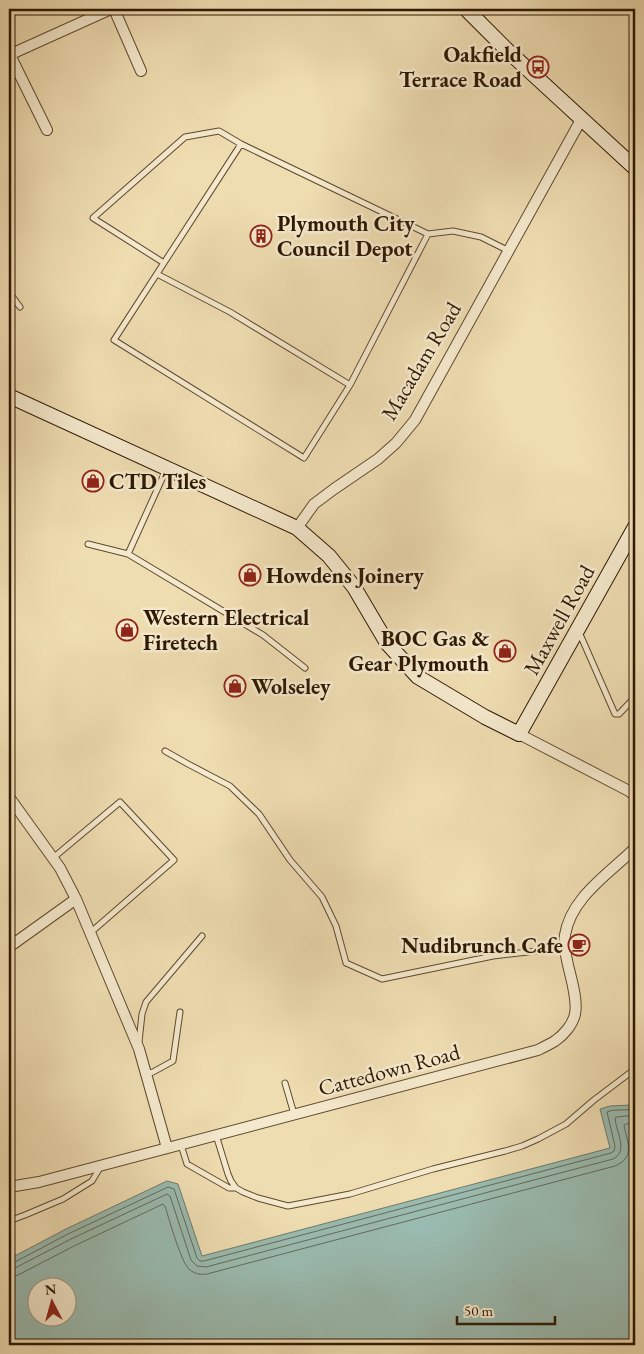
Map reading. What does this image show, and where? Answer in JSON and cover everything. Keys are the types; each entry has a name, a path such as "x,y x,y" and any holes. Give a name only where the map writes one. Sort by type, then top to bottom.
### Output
{"street":[{"path":"47,130 9,55 112,9 141,71"},
{"path":"466,9 510,53 635,168"},
{"name":"Macadam Road","path":"297,528 314,504 378,459 396,443 415,420 582,118"},
{"path":"9,396 297,528 329,556 354,587 387,643 418,677 485,717 635,796"},
{"name":"Maxwell Road","path":"519,734 635,528"},
{"path":"9,797 60,868 76,900 139,1049 166,1148"},
{"name":"Cattedown Road","path":"9,1188 39,1182 538,1050 556,1040 569,1028 575,1014 564,935 576,906 589,891 635,848"},
{"path":"9,946 76,900"}],"lane":[{"path":"164,263 93,218 185,137 219,131 241,144 428,234 453,232 481,237 509,252"},
{"path":"241,144 114,340 304,458 350,385 428,234"},
{"path":"157,274 230,312 350,385"},
{"path":"9,292 20,307"},
{"path":"128,554 166,469"},
{"path":"88,544 128,554 263,635 305,668"},
{"path":"578,629 614,714 619,714 635,697"},
{"path":"165,751 230,786 259,814 290,860 322,897 336,926 346,963 382,979 493,956 565,948"},
{"path":"53,858 120,802 174,860 90,933"},
{"path":"139,1049 141,1024 146,1002 202,936"},
{"path":"145,1074 153,1072 172,1061 180,1012"},
{"path":"216,1135 228,1174 236,1188 258,1198 288,1206 350,1194 433,1169 505,1152 538,1139 566,1124 635,1069"},
{"path":"285,1083 294,1114"},
{"path":"181,1144 187,1164 229,1188 236,1188"},
{"path":"9,1221 63,1199 92,1181 101,1165"}],"water":[{"path":"635,1102 635,1345 9,1345 9,1259 66,1229 167,1181 178,1184 202,1256 610,1148 600,1109 610,1106 631,1105"}],"place":[{"name":"Oakfield Terrace Road","path":"538,67"},
{"name":"Plymouth City Council Depot","path":"261,236"},
{"name":"CTD Tiles","path":"93,481"},
{"name":"Howdens Joinery","path":"250,575"},
{"name":"Western Electrical Firetech","path":"127,630"},
{"name":"BOC Gas & Gear Plymouth","path":"505,651"},
{"name":"Wolseley","path":"235,686"},
{"name":"Nudibrunch Cafe","path":"579,945"}]}
